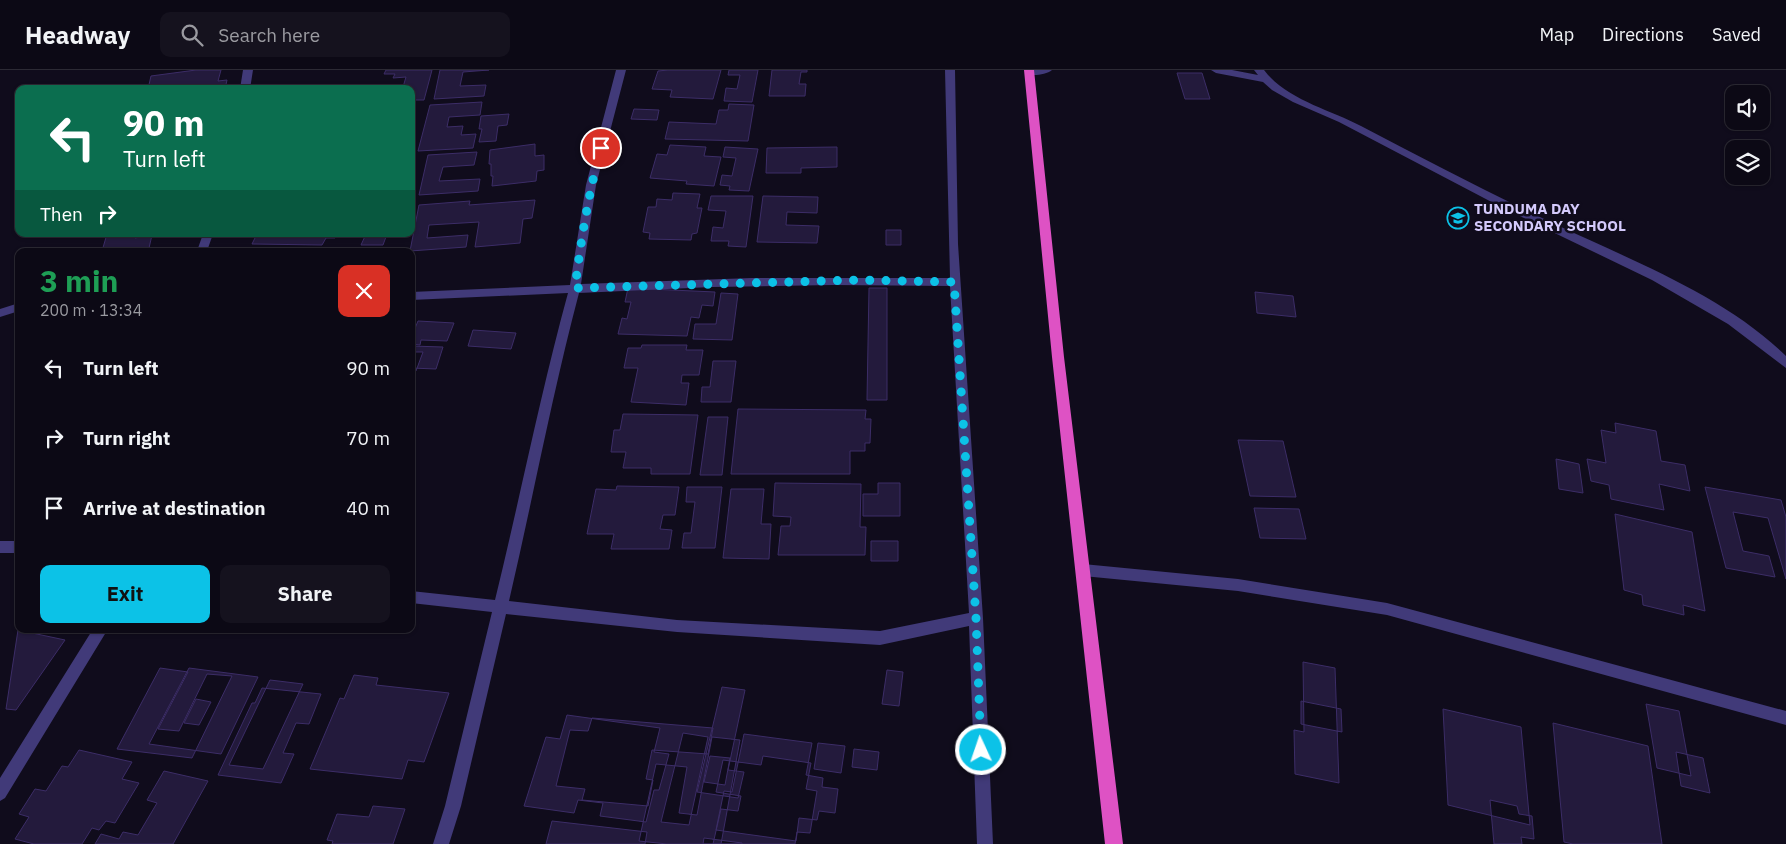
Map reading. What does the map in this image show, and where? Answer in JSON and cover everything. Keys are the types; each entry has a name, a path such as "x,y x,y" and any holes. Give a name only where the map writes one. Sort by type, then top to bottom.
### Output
{"highway":[{"path":"1029,71 1058,357 1114,844"}],"street":[{"path":"246,85 248,70"},
{"path":"441,844 453,806 529,487 551,376 575,288 582,229 591,185 621,70"},
{"path":"950,70 954,282 976,618 985,844"},
{"path":"1029,71 1047,70"},
{"path":"1216,70 1262,75 1282,92 1330,114 1530,217 1651,273 1739,323 1786,363"},
{"path":"415,296 489,295 575,288 858,280 954,282"},
{"path":"0,313 15,308"},
{"path":"0,547 15,547"},
{"path":"1083,570 1238,585 1387,609 1786,718"},
{"path":"415,597 677,626 880,638 976,618"},
{"path":"0,793 98,633"}],"building":[{"path":"196,70 221,70 218,81 227,80 226,85 149,85 151,76"},
{"path":"386,70 432,70 424,100 415,100 415,85 404,85 406,77 393,78 395,74 384,74"},
{"path":"440,70 489,70 463,72 460,86 486,85 484,96 434,99"},
{"path":"721,70 713,99 670,97 672,90 652,89 658,71"},
{"path":"729,70 758,70 752,102 724,101 726,88 737,89 740,75 728,75"},
{"path":"772,70 807,70 807,72 801,72 799,84 806,84 805,96 769,96"},
{"path":"1177,73 1202,73 1210,99 1185,99"},
{"path":"482,102 480,115 449,117 447,127 463,126 461,135 476,134 473,148 418,151 430,105"},
{"path":"729,104 754,105 748,141 665,139 669,122 716,124 719,110 728,110"},
{"path":"634,109 659,110 657,120 631,119"},
{"path":"509,114 507,125 498,126 496,141 479,142 482,129 479,129 481,116"},
{"path":"535,144 535,156 544,155 544,170 537,171 536,181 492,186 493,176 491,176 491,164 489,164 490,150"},
{"path":"670,145 706,147 704,156 721,157 714,186 686,184 687,181 650,178 657,154 667,155"},
{"path":"725,147 758,149 749,191 729,190 730,186 720,185 722,175 732,176 736,158 723,157"},
{"path":"837,147 837,167 801,168 801,173 766,173 767,148"},
{"path":"477,152 474,165 443,167 439,181 480,179 478,191 419,195 428,155"},
{"path":"673,193 700,194 697,208 702,208 697,233 692,234 691,240 649,239 650,233 643,232 648,207 656,207 657,199 672,200"},
{"path":"711,196 753,196 746,247 728,246 729,241 711,241 713,227 723,228 726,211 708,210"},
{"path":"763,196 818,197 817,213 787,212 786,225 819,226 817,243 757,242"},
{"path":"535,200 532,218 523,219 520,243 475,247 479,222 429,225 427,238 468,235 466,247 415,251 415,248 411,248 413,237 415,237 419,205 470,201 469,205"},
{"path":"886,230 901,230 901,245 886,245"},
{"path":"106,237 152,237 149,248 103,248"},
{"path":"256,237 336,237 326,238 322,245 252,244"},
{"path":"365,237 386,237 383,245 361,245"},
{"path":"628,288 715,292 713,306 702,305 699,318 691,317 687,336 618,334 622,318 627,319 631,302 625,302"},
{"path":"869,288 887,288 887,400 867,400"},
{"path":"1255,292 1293,296 1296,317 1257,313"},
{"path":"721,293 738,294 732,340 693,339 695,324 716,324"},
{"path":"418,321 454,323 447,341 421,340 420,345 415,344 415,328"},
{"path":"473,330 516,333 511,349 468,346"},
{"path":"642,345 687,345 686,350 703,350 699,375 682,375 681,383 689,383 686,405 631,402 638,368 624,368 628,348 641,348"},
{"path":"415,346 443,347 436,369 415,368"},
{"path":"415,352 423,352 416,371"},
{"path":"713,361 736,361 731,402 701,402 702,387 710,387"},
{"path":"738,409 866,410 865,419 871,419 870,443 865,443 865,451 850,451 850,474 731,474"},
{"path":"623,414 698,415 690,474 651,474 651,468 623,468 626,452 611,452 614,430 620,430"},
{"path":"708,417 728,417 722,475 700,475"},
{"path":"1615,423 1656,431 1661,461 1685,465 1690,491 1659,484 1664,510 1611,499 1609,485 1591,481 1587,459 1606,463 1601,430 1616,433"},
{"path":"1238,440 1283,441 1296,497 1250,496"},
{"path":"1556,459 1579,464 1583,493 1559,489"},
{"path":"775,483 861,484 860,527 866,527 865,555 778,555 781,526 790,526 791,517 773,516"},
{"path":"878,483 900,483 900,516 863,516 863,494 878,494"},
{"path":"617,486 679,487 675,515 663,515 660,529 672,530 669,549 611,549 614,534 587,534 596,489 616,490"},
{"path":"687,487 722,487 715,548 682,548 684,533 691,533 695,502 686,502"},
{"path":"1705,487 1781,500 1786,517 1786,579 1768,518 1733,512 1743,551 1769,556 1775,577 1726,568"},
{"path":"731,489 764,489 761,524 771,524 769,559 723,558"},
{"path":"1254,508 1299,509 1306,539 1260,538"},
{"path":"1615,514 1692,532 1705,611 1683,605 1684,615 1643,605 1642,595 1624,590"},
{"path":"871,541 898,541 898,561 871,561"},
{"path":"18,633 32,633 65,640 16,710 6,709"},
{"path":"1303,662 1335,668 1339,783 1295,774 1294,730 1304,732"},
{"path":"160,668 188,672 158,729 179,731 207,674 232,676 192,758 117,749"},
{"path":"189,668 258,677 221,754 149,744","holes":["196,699 211,702 199,725 184,723"]},
{"path":"887,670 903,672 899,706 882,704"},
{"path":"354,675 378,678 376,685 449,693 424,762 408,760 402,779 310,769 340,698 344,699"},
{"path":"270,680 303,684 263,769 229,765"},
{"path":"722,687 745,690 728,770 744,772 738,798 697,792"},
{"path":"262,688 321,694 309,724 296,723 283,753 294,754 281,783 218,775 252,703 255,703"},
{"path":"1301,701 1341,709 1342,732 1301,724"},
{"path":"1646,704 1679,711 1691,776 1657,768"},
{"path":"1443,709 1521,727 1530,825 1448,805"},
{"path":"567,715 660,728 654,752 669,754 659,790 654,790 646,822 600,816 603,803 578,800 574,813 524,806 546,737 560,739"},
{"path":"592,718 713,728 708,754 652,750 646,779 653,780 648,806 582,800 585,789 556,786 570,730 588,731"},
{"path":"1553,723 1648,746 1662,844 1573,844 1564,842"},
{"path":"683,733 708,737 689,825 661,822"},
{"path":"744,734 812,743 806,775 823,778 822,787 838,789 835,813 819,811 817,820 799,818 796,841 716,830 724,791 732,792"},
{"path":"712,737 740,740 721,844 667,844 639,841 656,764 687,767 679,813 697,815"},
{"path":"818,743 845,746 841,773 814,769"},
{"path":"854,749 879,752 877,770 852,767"},
{"path":"79,750 132,762 122,779 139,783 115,823 106,821 99,830 92,828 82,844 34,844 15,839 29,817 19,814 35,789 46,791 62,766 68,767"},
{"path":"1676,752 1703,758 1710,793 1681,786"},
{"path":"710,756 730,758 725,785 704,782"},
{"path":"763,756 811,763 806,789 817,791 810,833 797,832 795,844 713,844 721,809 738,811 741,796 716,792 723,760 761,765"},
{"path":"164,771 208,781 173,844 95,844 101,834 119,839 123,832 138,835 157,803 147,800"},
{"path":"1490,800 1517,806 1519,814 1532,816 1534,839 1521,837 1522,844 1494,844"},
{"path":"373,806 405,809 393,844 332,844 333,841 327,840 337,814 369,817"},
{"path":"552,821 647,832 645,844 546,844"},
{"path":"704,838 742,843 742,844 703,844"}],"place":[{"name":"TUNDUMA DAY SECONDARY SCHOOL","path":"1458,218"}],"route":[{"path":"601,148 582,229 575,288 858,280 954,282 976,618 981,750"}]}
